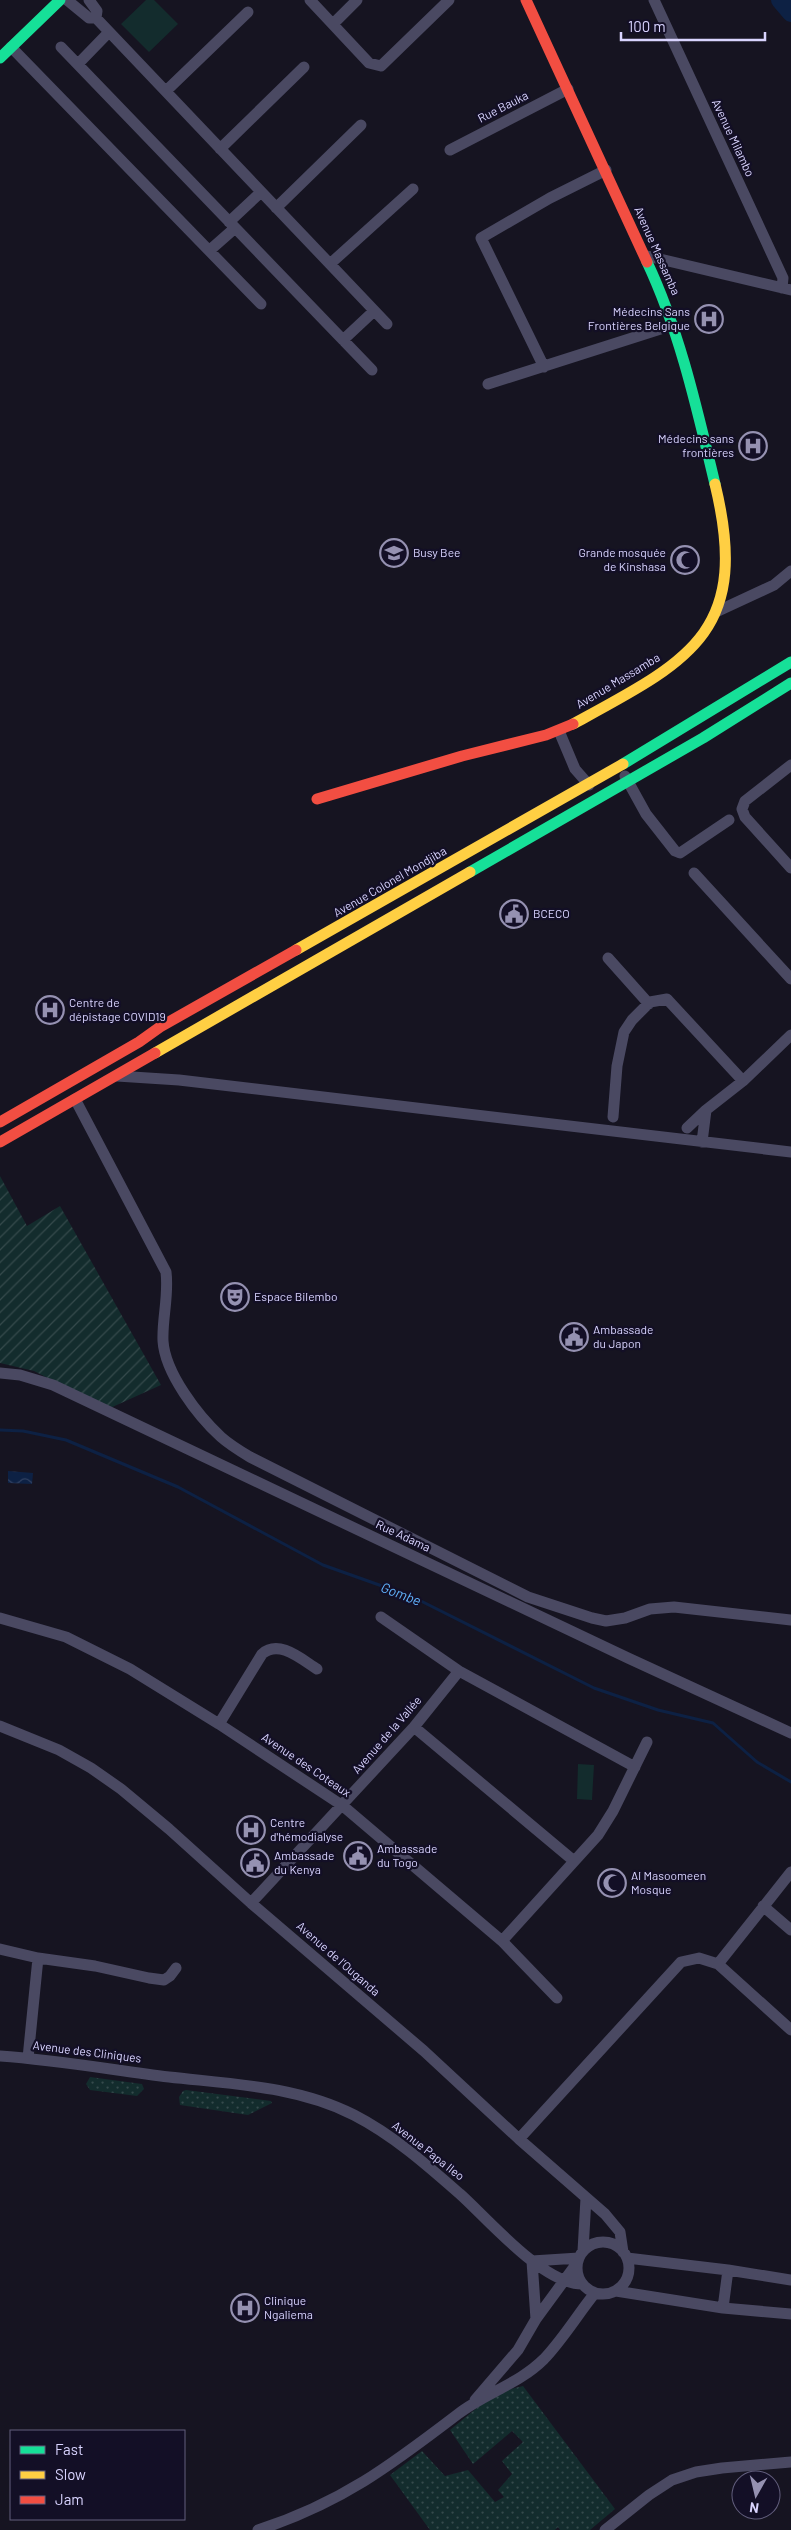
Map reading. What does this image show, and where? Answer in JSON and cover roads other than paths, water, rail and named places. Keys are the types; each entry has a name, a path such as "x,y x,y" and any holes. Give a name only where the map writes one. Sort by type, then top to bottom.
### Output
{"main road":[{"path":"0,58 60,0"},
{"name":"Avenue Massamba","path":"317,799 463,756 558,731 651,680 704,635 718,611 724,589 728,554 724,521 673,325 647,256 526,0"},
{"name":"Avenue Colonel Mondjiba","path":"1,1121 160,1028 620,766 791,662"},
{"path":"3,1140 703,738 791,683"},
{"path":"493,838 502,853"},
{"path":"108,1060 117,1076"}],"street":[{"path":"66,0 89,18 96,18 387,324"},
{"path":"89,0 98,11 96,18"},
{"path":"310,0 369,63 381,66 449,0"},
{"path":"333,24 357,0"},
{"name":"Avenue Milambo","path":"654,0 787,289"},
{"path":"166,92 248,12"},
{"path":"78,64 109,32"},
{"path":"11,47 261,304"},
{"path":"61,47 372,370"},
{"path":"220,149 304,67"},
{"name":"Rue Bauka","path":"450,150 568,89"},
{"path":"276,208 361,126"},
{"path":"544,367 481,238 508,221 606,170"},
{"path":"330,264 414,189"},
{"path":"210,250 261,192"},
{"path":"647,256 787,289"},
{"path":"343,340 374,311"},
{"path":"488,384 673,325"},
{"path":"718,611 774,585 791,570"},
{"path":"558,731 575,769 589,784"},
{"path":"791,765 745,801 742,809 745,817 791,868"},
{"path":"620,766 646,814 675,851 680,853 729,820"},
{"path":"694,873 791,979"},
{"path":"608,958 649,1004"},
{"path":"613,1117 624,1032 632,1020 655,1000 667,999 743,1081"},
{"path":"687,1128 706,1110 743,1081 791,1034"},
{"path":"117,1076 179,1080 791,1152"},
{"path":"75,1100 166,1272 168,1290 163,1342 167,1364 176,1382 221,1437 250,1457 528,1597 592,1618 606,1621 625,1618 650,1610 674,1607 791,1620"},
{"path":"702,1142 706,1110"},
{"name":"Rue Adama","path":"0,1372 20,1374 53,1385 628,1658 791,1733"},
{"path":"381,1616 459,1671 634,1767"},
{"name":"Avenue des Coteaux","path":"0,1618 66,1638 98,1652 220,1724 343,1806 502,1941 557,1998"},
{"path":"220,1724 262,1654 269,1648 277,1647 317,1669"},
{"name":"Avenue de la Vallée","path":"252,1903 414,1727 459,1671"},
{"name":"Avenue de l’Ouganda","path":"1,1726 59,1750 121,1789 424,2051 613,2222 620,2232 625,2255"},
{"path":"414,1727 574,1861"},
{"path":"502,1941 598,1835 613,1811 647,1742"},
{"path":"718,1964 791,1872"},
{"path":"763,1906 791,1930"},
{"path":"0,1949 38,1958 95,1966 158,1980 170,1976 176,1968"},
{"path":"28,2058 38,1958"},
{"path":"519,2138 681,1962 699,1958 718,1964 791,2030"},
{"name":"Avenue des Cliniques","path":"0,2056 170,2077"},
{"name":"Avenue Papa Ileo","path":"170,2077 276,2089 309,2097 354,2115 401,2144 532,2261 563,2280 582,2284"},
{"path":"586,2198 578,2274 582,2284 595,2293 602,2294 616,2291 723,2308 791,2314"},
{"path":"471,2405 518,2350 536,2319 563,2280 580,2257 595,2243 603,2242 618,2246 625,2255 628,2277 616,2291"},
{"path":"625,2255 791,2280"},
{"path":"536,2319 532,2261 580,2257"},
{"path":"723,2308 728,2270"},
{"path":"258,2530 294,2518 343,2495 376,2475 471,2405 525,2375 544,2359 595,2293"},
{"path":"605,2530 649,2495 672,2480 714,2470 791,2462"}],"water":[{"path":"8,1471 33,1473 32,1484 8,1483"}],"waterway":[{"path":"780,0 791,13"},
{"name":"Gombe","path":"0,1430 23,1431 66,1440 178,1487 323,1565 413,1597 594,1688 658,1710 713,1723 757,1762 791,1782"}],"place":[{"name":"Médecins Sans Frontières Belgique","path":"709,319"},
{"name":"Médecins sans frontières","path":"753,446"},
{"name":"Busy Bee","path":"394,553"},
{"name":"Grande mosquée de Kinshasa","path":"685,560"},
{"name":"BCECO","path":"514,914"},
{"name":"Centre de dépistage COVID19","path":"50,1010"},
{"name":"Espace Bilembo","path":"235,1297"},
{"name":"Ambassade du Japon","path":"574,1337"},
{"name":"Centre d'hémodialyse","path":"251,1830"},
{"name":"Ambassade du Togo","path":"358,1856"},
{"name":"Ambassade du Kenya","path":"255,1863"},
{"name":"Al Masoomeen Mosque","path":"612,1883"},
{"name":"Clinique Ngaliema","path":"245,2308"}]}
